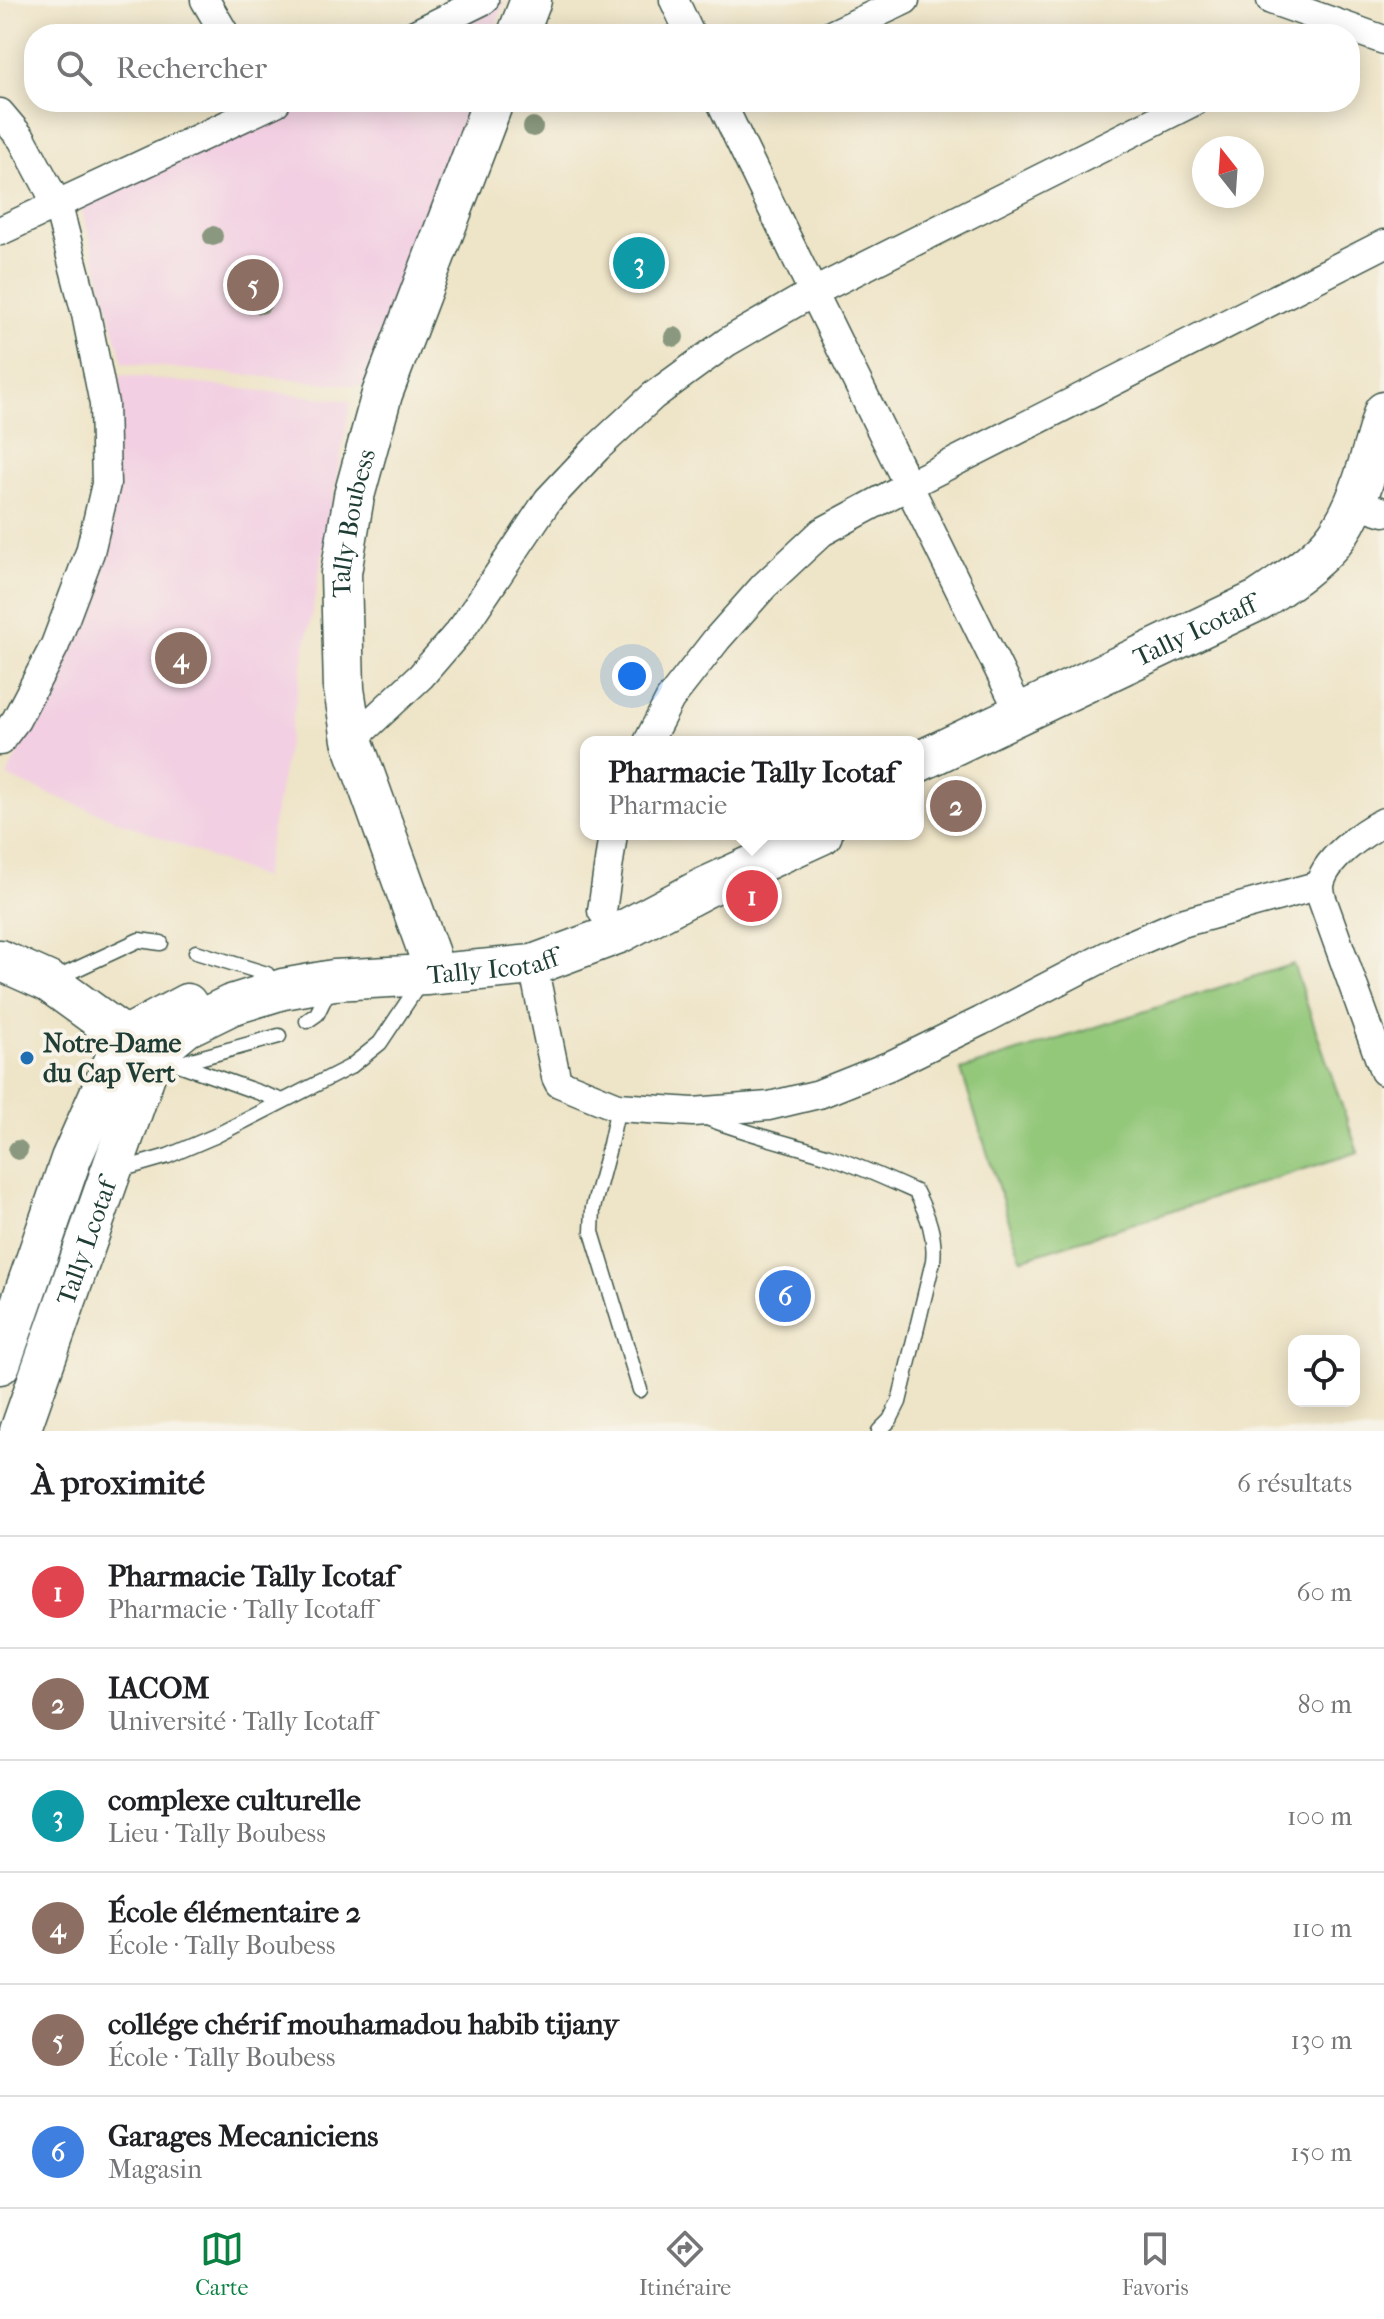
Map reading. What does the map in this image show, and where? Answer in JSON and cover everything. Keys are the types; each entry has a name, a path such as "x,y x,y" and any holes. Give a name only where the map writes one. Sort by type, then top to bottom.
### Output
{"street":[{"path":"205,0 219,24"},
{"path":"438,10 484,0"},
{"path":"522,24 531,0"},
{"path":"674,0 685,24"},
{"path":"854,24 905,0"},
{"path":"1271,0 1324,24"},
{"path":"1360,35 1384,40"},
{"path":"0,231 251,112"},
{"name":"Tally Boubess","path":"427,964 352,740 344,689 341,573 354,496 382,394 489,112"},
{"path":"726,112 1020,713"},
{"path":"352,740 421,676 463,627 548,500 597,448 653,396 727,342 812,293 1173,112"},
{"path":"0,113 22,139 58,206 86,314 104,404 106,484 90,552 55,645 16,720 0,741"},
{"path":"651,736 670,699 717,639 764,586 822,532 1384,244"},
{"name":"Tally Icotaff","path":"924,786 1040,733 1277,615 1320,585 1353,553 1375,504 1384,412"},
{"name":"Tally Icotaff","path":"924,759 1259,600 1300,571 1375,504"},
{"path":"1384,822 1343,850 1326,870 1320,885 1322,899 1376,1029 1384,1071"},
{"path":"602,911 612,840"},
{"name":"Tally Icotaff","path":"427,964 524,939 602,911 757,840"},
{"name":"Tally Icotaff","path":"152,1052 215,991 267,974 427,964 533,965 619,933 704,888 809,840"},
{"path":"533,965 559,1083 618,1107 693,1112 769,1106 819,1094 903,1059 1118,950 1178,924 1320,885"},
{"path":"0,960 49,982 152,1052"},
{"name":"Tally Icotaff","path":"152,1052 186,1027 231,1005 333,971"},
{"name":"Tally Lcotaf","path":"20,1431 152,1052"},
{"name":"Tally Lcotaf","path":"0,1364 71,1159 152,1052"}],"lane":[{"path":"49,982 139,940 161,943"},
{"path":"196,952 267,974"},
{"path":"112,1173 168,1156 215,1136 350,1067 380,1043 427,964"},
{"path":"307,1021 317,1014 333,971"},
{"path":"152,1052 279,1036"},
{"path":"152,1052 283,1101"},
{"path":"618,1107 593,1208 592,1232 640,1390"},
{"path":"693,1112 743,1132 830,1156 916,1192 931,1228 935,1246 933,1261 899,1402 890,1420 879,1431"}],"shaded area":[{"path":"505,0 497,24 456,24"},
{"path":"274,112 465,112 368,387 123,363 81,206"},
{"path":"120,375 351,401 263,878 7,777 110,539"}],"green space":[{"path":"1293,964 1358,1152 1021,1259 961,1070"}],"place":[{"name":"complexe culturelle","path":"639,263"},
{"name":"collége chérif mouhamadou habib tijany","path":"253,285"},
{"name":"École élémentaire 2","path":"181,658"},
{"name":"IACOM","path":"956,806"},
{"name":"Pharmacie Tally Icotaf","path":"752,896"},
{"name":"Notre-Dame du Cap Vert","path":"27,1058"},
{"name":"Garages Mecaniciens","path":"785,1296"}]}
